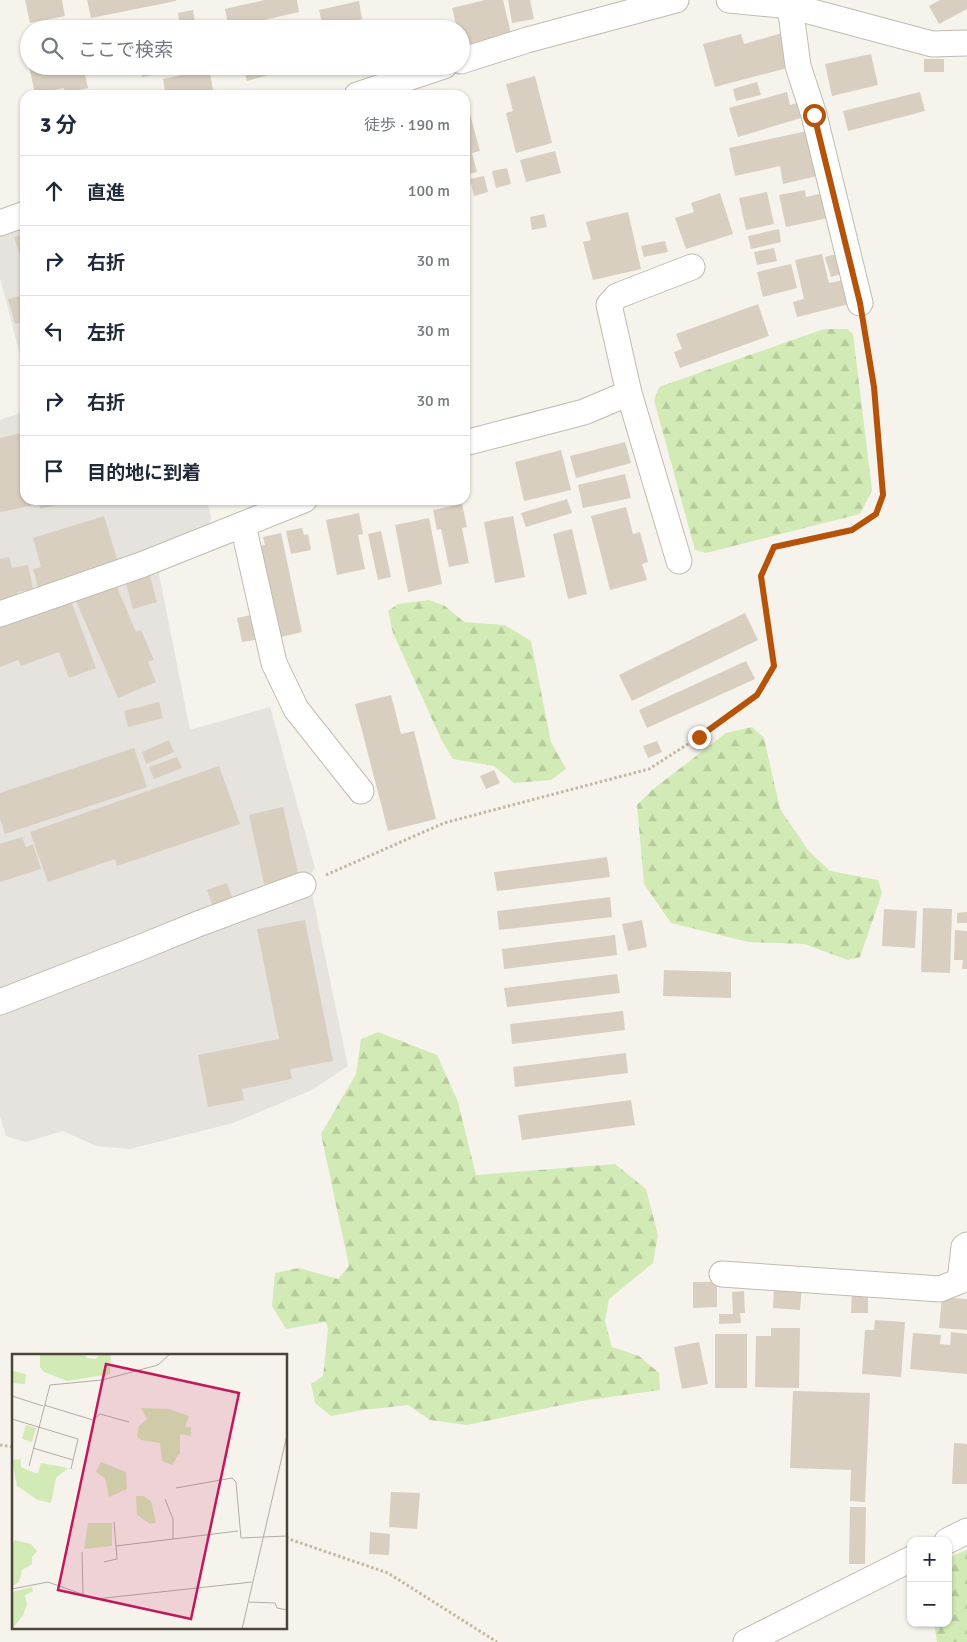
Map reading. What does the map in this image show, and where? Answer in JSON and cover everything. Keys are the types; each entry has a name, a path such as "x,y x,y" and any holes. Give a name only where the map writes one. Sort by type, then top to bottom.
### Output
{"street":[{"path":"470,58 527,40 676,0"},
{"path":"729,0 790,6 932,44 967,43"},
{"path":"790,6 798,66 814,115 860,303"},
{"path":"372,90 417,75"},
{"path":"0,223 20,216"},
{"path":"679,561 629,393 609,305 616,296 692,267"},
{"path":"470,443 584,412 629,393"},
{"path":"0,614 141,564 292,505"},
{"path":"243,525 274,663 296,709 361,791"},
{"path":"0,1002 303,885"},
{"path":"722,1274 940,1289 960,1281 964,1246 967,1245"},
{"path":"952,1538 967,1531"},
{"path":"746,1642 907,1561"}],"path":[{"path":"303,885 444,823 649,769 699,737 757,695 774,666 761,576 774,547 852,530 876,514 883,495 874,387 860,303"},
{"path":"288,1539 388,1573 497,1642"}],"shaded area":[{"path":"20,226 20,355 0,278 0,234"},
{"path":"20,413 20,505 208,505 211,517 209,526 0,609 0,420"},
{"path":"157,564 190,730 270,707 315,868 310,875 0,995 0,621"},
{"path":"311,889 348,1066 312,1090 233,1123 130,1149 96,1146 63,1131 26,1142 6,1136 0,1117 0,1009"}],"green space":[{"path":"824,329 847,329 853,334 872,490 860,514 706,553 695,550 654,400 659,387"},
{"path":"429,600 445,606 464,622 505,625 531,641 551,742 566,769 551,780 514,783 494,766 453,759 442,741 393,633 388,611 398,604"},
{"path":"752,727 764,738 780,809 808,850 830,871 878,880 882,893 860,957 848,960 804,944 748,942 671,923 644,884 637,805 652,790 726,733"},
{"path":"378,1032 437,1055 458,1102 476,1175 615,1164 646,1189 658,1235 653,1263 609,1299 605,1321 612,1347 639,1356 659,1373 660,1390 581,1401 467,1425 430,1420 408,1405 331,1416 315,1403 311,1384 323,1376 328,1329 326,1322 286,1329 272,1306 275,1273 299,1268 338,1279 349,1266 321,1134 356,1074 361,1039"},
{"path":"967,1550 967,1642 937,1642 935,1627 952,1627 952,1556"}],"building":[{"path":"25,0 62,0 65,16 45,20 29,20"},
{"path":"87,0 176,0 176,1 91,18"},
{"path":"265,0 297,0 299,12 264,20 227,20 225,9"},
{"path":"485,0 503,0 511,34 470,44 470,20 455,20 452,8"},
{"path":"508,0 530,0 534,19 512,23"},
{"path":"940,0 967,0 967,9 939,24 929,6"},
{"path":"359,1 362,19 321,20 319,10"},
{"path":"193,10 195,20 179,20 178,13"},
{"path":"782,33 791,67 715,87 703,44 741,34 744,44"},
{"path":"871,54 878,85 832,96 825,64"},
{"path":"924,59 944,59 944,72 924,72"},
{"path":"31,75 85,75 88,88 79,90 64,90 64,88 34,90"},
{"path":"181,75 210,75 213,90 165,90 163,79"},
{"path":"245,75 268,75 247,81"},
{"path":"535,76 552,143 516,153 506,113 513,111 506,84"},
{"path":"757,82 761,95 736,101 733,89"},
{"path":"787,92 790,105 797,103 801,118 738,137 729,108"},
{"path":"920,92 925,111 848,131 843,111"},
{"path":"470,114 480,151 472,153 477,172 470,174"},
{"path":"807,131 817,176 783,184 780,166 735,176 729,148"},
{"path":"555,151 561,173 526,182 520,160"},
{"path":"507,168 511,184 496,188 492,171"},
{"path":"484,176 488,192 474,196 470,179"},
{"path":"805,190 806,197 823,193 828,218 786,227 779,195"},
{"path":"767,192 774,224 746,230 739,198"},
{"path":"720,193 733,234 686,249 675,218 694,212 691,203"},
{"path":"628,212 641,269 593,280 583,242 591,240 586,222"},
{"path":"544,214 547,227 532,230 530,217"},
{"path":"779,229 781,242 751,249 748,236"},
{"path":"20,235 20,256 14,237"},
{"path":"665,241 668,252 644,257 641,246"},
{"path":"774,248 777,261 757,265 754,252"},
{"path":"840,253 845,273 831,277 825,257"},
{"path":"822,254 829,283 843,280 849,304 797,317 793,302 804,299 795,260"},
{"path":"791,264 797,288 763,297 757,272"},
{"path":"20,296 20,322 15,324 8,299"},
{"path":"758,304 769,336 680,368 674,352 682,349 676,334"},
{"path":"20,433 20,505 34,505 0,512 0,438"},
{"path":"625,442 631,463 576,478 570,456"},
{"path":"561,450 571,490 524,501 515,462"},
{"path":"625,474 631,498 583,508 578,485"},
{"path":"567,499 572,513 526,527 521,513"},
{"path":"39,505 56,505 40,509"},
{"path":"462,505 467,527 462,528 469,563 449,567 441,529 437,530 433,510"},
{"path":"626,507 633,534 640,532 648,562 642,564 647,580 610,590 591,516"},
{"path":"359,513 363,534 358,535 365,569 337,575 326,520"},
{"path":"104,516 118,562 38,587 33,569 41,567 33,538"},
{"path":"513,516 525,577 495,583 484,522"},
{"path":"429,518 442,584 408,592 395,525"},
{"path":"302,528 304,535 308,534 311,550 291,554 286,531"},
{"path":"572,529 587,594 568,599 553,534"},
{"path":"381,531 391,577 378,580 368,534"},
{"path":"281,533 302,632 273,639 253,547 265,545 263,537"},
{"path":"9,557 12,568 28,565 33,589 17,592 18,598 0,602 0,559"},
{"path":"149,573 157,602 133,609 125,580"},
{"path":"116,585 136,632 141,630 154,660 148,662 156,682 118,698 76,601"},
{"path":"70,598 96,668 69,678 59,652 21,666 18,660 0,667 0,624"},
{"path":"745,613 758,640 632,701 619,675"},
{"path":"251,615 255,640 242,642 237,618"},
{"path":"746,661 755,679 647,728 639,710"},
{"path":"391,695 401,734 414,731 436,819 388,831 355,704"},
{"path":"159,702 163,718 128,727 124,711"},
{"path":"169,740 174,752 146,764 142,752"},
{"path":"657,741 662,752 648,758 643,746"},
{"path":"134,748 147,787 5,834 0,819 0,793"},
{"path":"177,757 182,768 154,779 149,767"},
{"path":"219,766 240,824 117,866 115,859 48,882 30,832"},
{"path":"494,770 500,783 486,789 480,776"},
{"path":"283,807 299,877 264,884 249,815"},
{"path":"22,837 26,847 33,844 41,869 0,882 0,844"},
{"path":"607,857 610,877 497,891 494,872"},
{"path":"227,883 233,900 213,907 207,890"},
{"path":"610,897 612,917 499,930 497,911"},
{"path":"923,908 952,909 950,973 921,972"},
{"path":"884,909 917,911 915,948 882,946"},
{"path":"967,912 967,923 957,923 957,913"},
{"path":"305,920 333,1061 290,1069 292,1079 242,1089 244,1100 208,1107 198,1055 279,1039 257,929"},
{"path":"642,920 647,947 628,951 622,924"},
{"path":"955,930 967,931 967,969 962,969 963,960 954,960"},
{"path":"615,935 617,955 504,969 502,949"},
{"path":"664,970 731,972 731,998 663,996"},
{"path":"617,974 620,993 507,1007 504,988"},
{"path":"623,1011 625,1030 512,1044 510,1024"},
{"path":"626,1053 628,1073 515,1087 513,1067"},
{"path":"631,1100 635,1125 522,1140 518,1115"},
{"path":"693,1282 717,1282 717,1307 693,1308"},
{"path":"774,1285 802,1286 800,1310 773,1308"},
{"path":"744,1291 745,1313 740,1313 741,1323 719,1324 719,1314 733,1314 732,1292"},
{"path":"852,1293 868,1293 868,1313 851,1313"},
{"path":"942,1297 967,1299 967,1330 939,1328"},
{"path":"875,1320 905,1322 901,1377 862,1374 865,1330 874,1330"},
{"path":"771,1328 800,1328 799,1388 755,1387 756,1336 771,1336"},
{"path":"951,1332 967,1334 967,1374 910,1369 913,1333 941,1335 940,1344 950,1345"},
{"path":"715,1334 747,1334 747,1388 715,1388"},
{"path":"699,1342 708,1384 682,1389 674,1347"},
{"path":"793,1391 870,1393 865,1502 850,1501 851,1470 790,1468"},
{"path":"954,1443 967,1444 967,1484 952,1484"},
{"path":"391,1492 420,1493 417,1529 389,1527"},
{"path":"850,1507 866,1507 865,1564 849,1564"},
{"path":"370,1532 390,1534 389,1555 369,1554"}],"route":[{"path":"699,737 757,695 774,666 761,576 774,547 852,530 876,514 883,495 874,387 860,303 814,115"}]}
